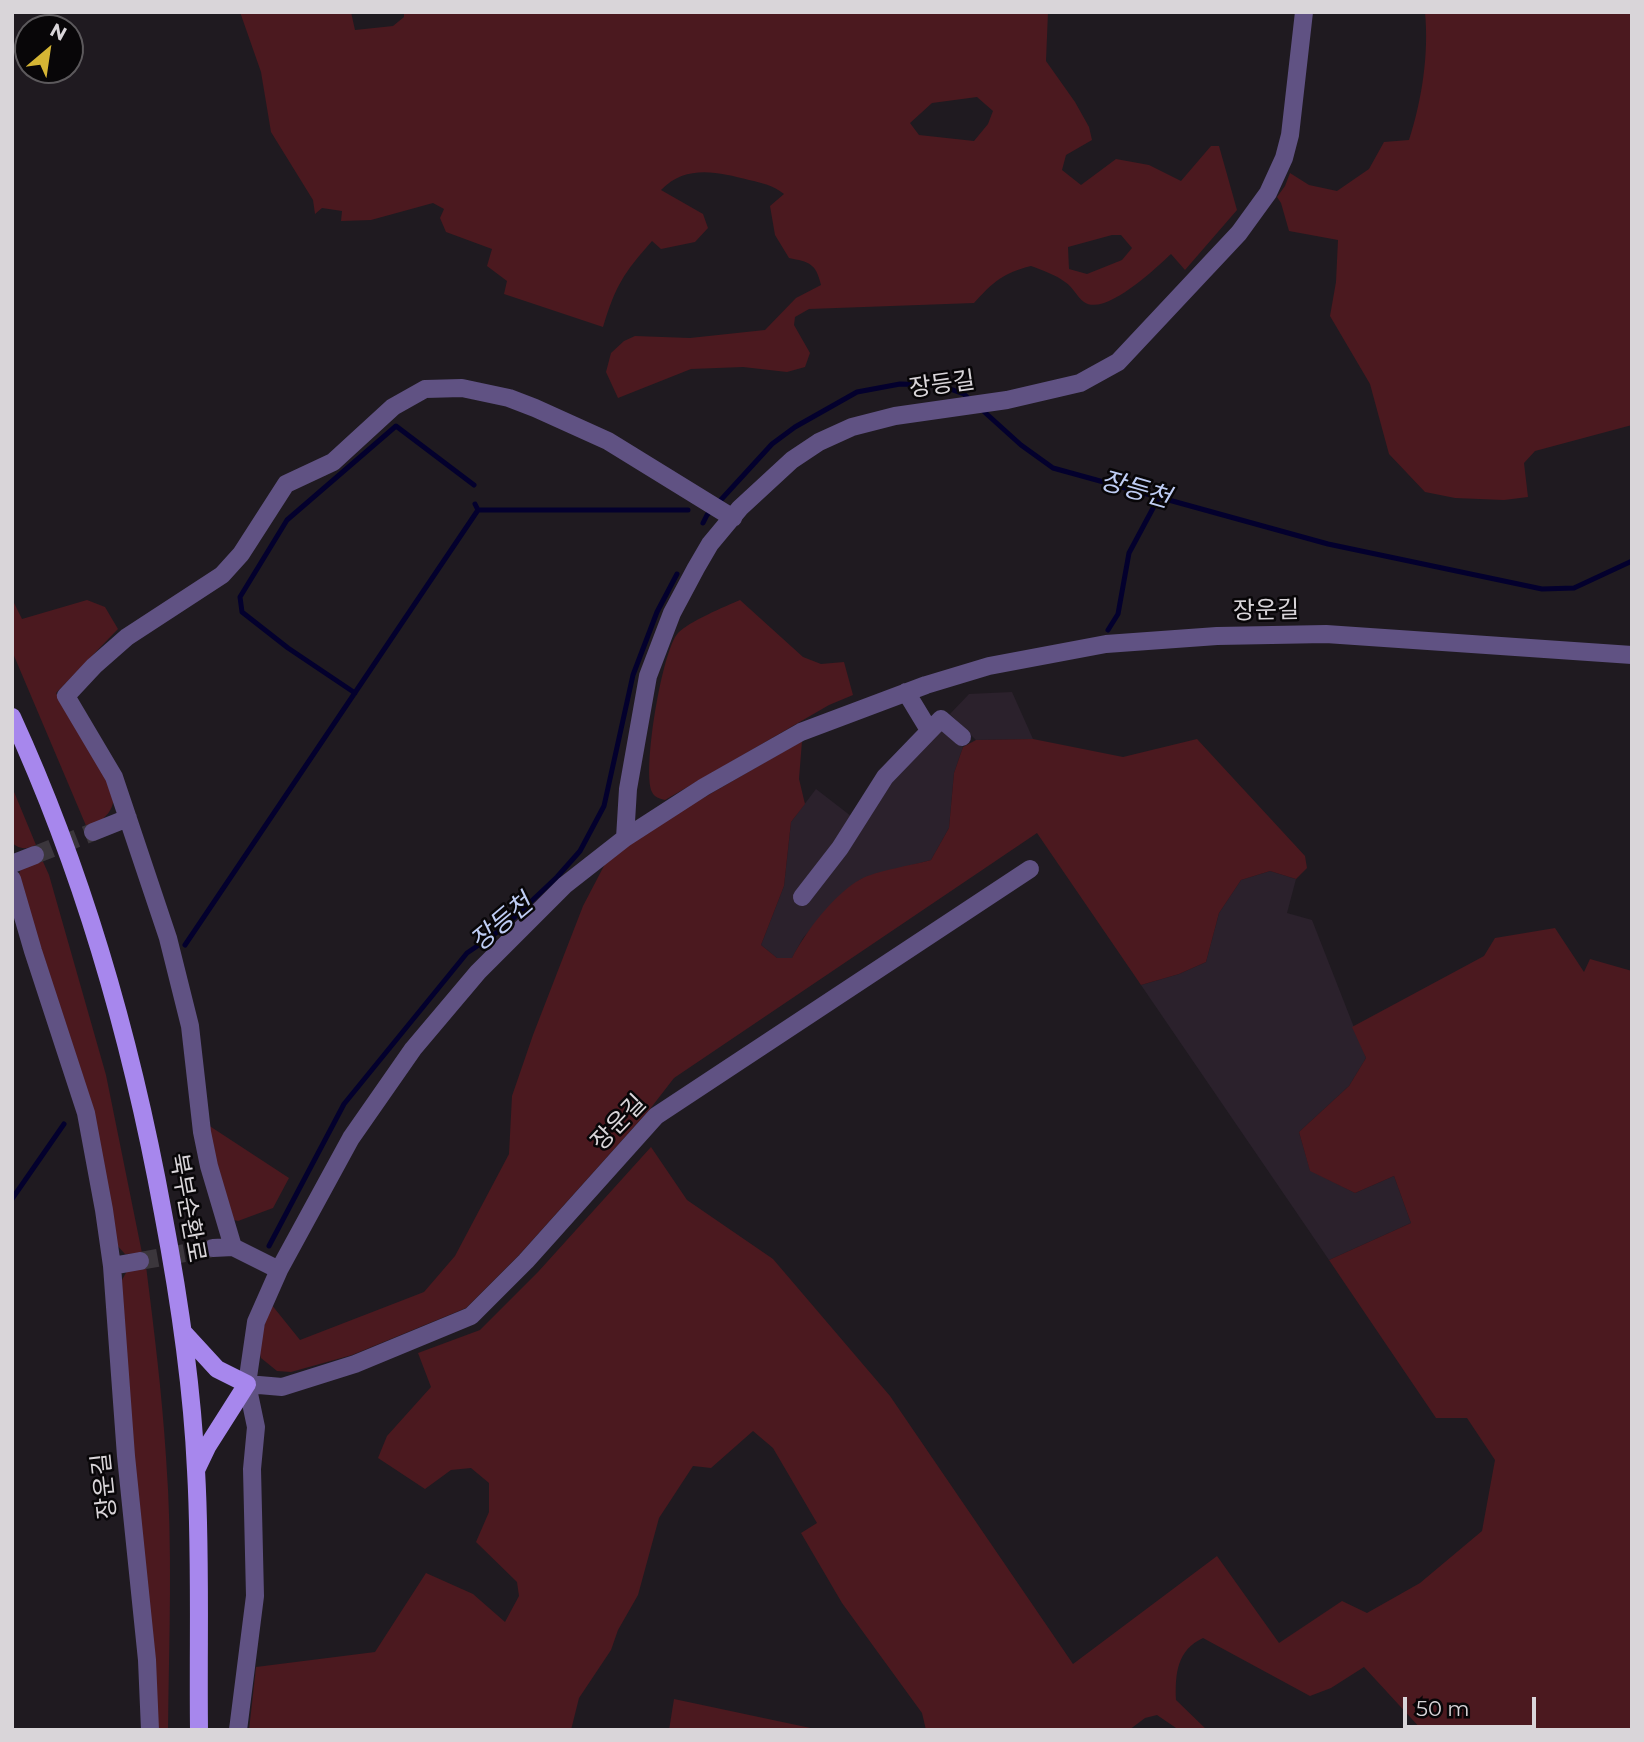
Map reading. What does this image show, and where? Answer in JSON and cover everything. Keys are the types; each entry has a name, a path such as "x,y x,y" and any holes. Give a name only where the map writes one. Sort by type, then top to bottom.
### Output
{"main road":[{"name":"북부순환로","path":"12,717 69,853 114,1000 140,1095 153,1159 183,1332 196,1470 199,1730"},
{"path":"183,1332 217,1368 247,1384 207,1447 196,1470"}],"street":[{"name":"장등길","path":"625,838 628,789 648,676 672,613 710,544 721,510 820,442 852,426 895,416 1007,400 1080,383 1118,362 1239,233 1268,193 1284,158 1294,102 1304,12"},
{"path":"233,1247 209,1166 202,1132 190,1026 168,939 114,777 66,696 127,636 222,575 241,554 286,484 333,462 393,407 425,389 462,388 509,398 535,408 608,441 721,510"},
{"name":"장운길","path":"238,1730 255,1596 252,1469 256,1427 247,1384 256,1322 279,1270 351,1138 413,1049 478,972 565,886 625,838 704,787 802,732 906,692 989,666 1106,644 1217,636 1326,634 1632,655"},
{"path":"906,692 929,730"},
{"path":"802,897 840,848 885,777 929,730 941,719 962,737"},
{"path":"93,832 128,818"},
{"path":"12,864 35,855"},
{"name":"장운길","path":"247,1384 282,1387 355,1364 471,1316 526,1261 656,1116 1030,869"},
{"name":"장운길","path":"12,879 86,1113 112,1266 126,1456 147,1660 150,1730"},
{"path":"213,1248 233,1247 279,1270"},
{"path":"112,1266 140,1261"}],"shaded area":[{"path":"240,12 351,12 355,30 393,26 404,17 404,12 1048,12 1046,61 1075,102 1089,127 1092,140 1066,155 1062,170 1081,185 1116,159 1149,165 1181,181 1211,146 1219,146 1237,210 1185,270 1171,254 1130,289 1104,303 1093,305 1084,302 1061,279 1031,266 999,279 974,303 809,309 795,317 794,325 810,353 805,367 787,372 743,367 691,369 618,398 606,372 611,353 624,341 635,336 690,338 765,330 796,298 821,285 814,268 807,262 789,258 775,235 770,206 784,194 763,183 714,173 692,173 671,182 661,190 703,214 708,228 695,242 661,249 652,241 622,281 603,327 504,294 507,281 487,266 492,249 446,232 440,218 444,209 433,203 371,220 341,221 342,211 322,208 315,214 313,200 271,132 261,72","holes":["977,97 993,111 988,124 974,141 919,135 910,123 932,103","1121,235 1132,248 1122,260 1087,274 1069,269 1068,247"]},
{"path":"1425,12 1632,12 1632,425 1535,451 1524,463 1528,497 1504,500 1455,498 1425,492 1389,454 1370,384 1330,316 1336,282 1338,240 1289,231 1277,197 1290,173 1309,185 1337,191 1369,169 1384,142 1409,140 1423,77"},
{"path":"12,599 22,619 87,600 105,607 118,629 56,693 111,783 113,791 110,811 87,828 12,651"},
{"path":"740,600 803,657 821,664 844,662 853,695 829,705 665,800 659,798 652,792 650,780 652,737 660,685 672,644 678,633 690,624"},
{"path":"1012,692 1033,739 976,740 950,714 969,694"},
{"path":"940,729 956,738 963,747 954,773 949,828 931,860 861,879 834,902 803,938 792,958 777,958 761,945 784,886 791,822 816,789 860,823 889,783"},
{"path":"1033,739 1123,757 1197,739 1305,856 1307,868 1296,879 1270,871 1241,880 1219,913 1206,962 1179,974 1141,985 1037,833 674,1078 650,1109 519,1255 466,1308 352,1355 291,1372 277,1371 261,1358 258,1346 271,1304 300,1340 424,1292 455,1256 509,1154 512,1096 583,906 606,862 627,842 802,741 799,779 805,804 791,822 784,886 761,945 777,958 792,958 822,914 851,886 876,873 931,860 949,828 954,773 963,747 976,740"},
{"path":"12,787 36,845 21,848 12,843"},
{"path":"40,855 49,875 106,1075 142,1253 125,1254 114,1242 18,880 24,864"},
{"path":"1270,871 1296,879 1287,913 1312,920 1366,1058 1349,1086 1299,1132 1310,1170 1355,1193 1394,1176 1411,1223 1329,1260 1141,985 1179,974 1206,962 1219,913 1241,880"},
{"path":"1555,928 1584,972 1590,959 1632,971 1632,1730 1422,1730 1364,1667 1331,1688 1310,1696 1203,1638 1188,1649 1179,1664 1176,1700 1207,1730 1179,1730 1157,1715 1145,1718 1129,1730 926,1730 922,1713 842,1603 801,1533 817,1523 773,1448 753,1431 711,1468 693,1466 659,1518 638,1595 618,1630 611,1650 579,1698 571,1730 249,1730 256,1667 375,1652 426,1573 473,1594 505,1622 519,1596 517,1582 476,1542 489,1512 489,1483 471,1468 451,1470 425,1489 378,1458 387,1436 431,1387 418,1353 480,1330 538,1272 651,1147 687,1200 773,1259 890,1396 1073,1664 1217,1556 1279,1643 1342,1601 1367,1613 1420,1583 1482,1531 1495,1460 1467,1418 1436,1418 1329,1260 1411,1223 1394,1176 1355,1193 1310,1171 1299,1132 1349,1086 1366,1058 1352,1027 1484,956 1495,938"},
{"path":"205,1123 289,1178 273,1208 238,1221 231,1219"},
{"path":"146,1266 160,1385 168,1491 168,1730 156,1730 118,1287 127,1271"},
{"path":"674,1699 820,1730 669,1730"}],"waterway":[{"name":"장등천","path":"703,523 707,515 772,444 795,427 857,392 900,384 939,385 964,394 972,402"},
{"name":"장등천","path":"980,408 1021,445 1053,468 1328,544 1542,589 1574,588 1632,561"},
{"path":"355,693 288,648 242,612 240,597 287,520 396,426 474,485"},
{"path":"1108,630 1118,614 1129,553 1159,497"},
{"path":"475,504 478,510 688,510"},
{"path":"185,945 478,510"},
{"name":"장등천","path":"269,1246 344,1104 467,953 502,929 557,877 580,851 604,806 633,675 657,612 677,574"},
{"path":"12,1199 64,1124"}],"tunnel":[{"path":"35,855 93,832"},
{"path":"140,1261 213,1248"}]}
